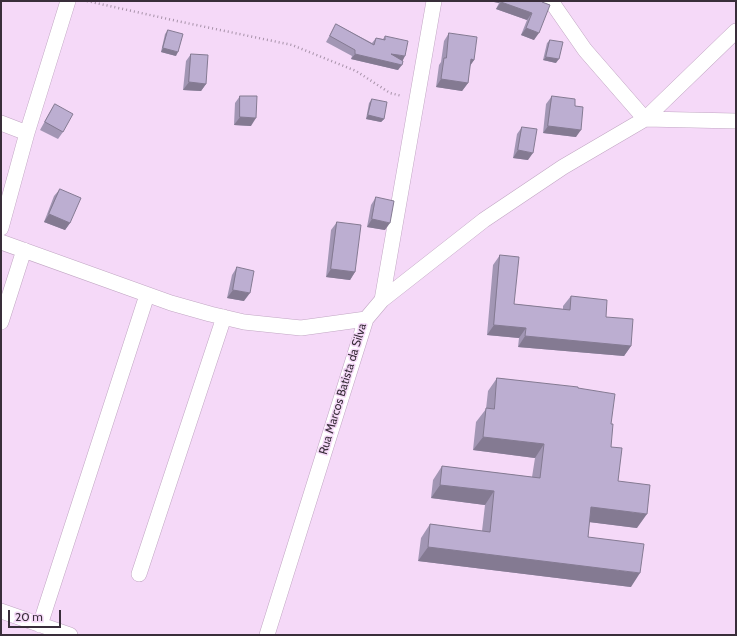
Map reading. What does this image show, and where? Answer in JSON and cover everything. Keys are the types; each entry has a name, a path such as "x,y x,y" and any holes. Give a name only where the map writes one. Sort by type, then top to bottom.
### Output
{"street":[{"path":"1,228 27,133 68,1"},
{"path":"382,300 434,1"},
{"path":"550,1 585,50 645,120 736,121"},
{"path":"366,320 382,300 484,220 563,167 645,120 736,30"},
{"path":"1,123 27,133"},
{"name":"Rua Marcos Batista da Silva","path":"1,242 171,304 224,318 244,322 301,328 366,320 267,635"},
{"path":"1,322 24,250"},
{"path":"40,625 147,295"},
{"path":"139,574 224,318"},
{"path":"1,611 70,635"}],"path":[{"path":"87,1 292,45 356,71 390,93 417,101"}],"building":[{"path":"543,1 542,2 550,5 539,33 526,28 532,13 501,2"},
{"path":"336,24 374,45 376,38 385,40 385,36 408,41 405,56 391,54 403,61 402,65 355,54 355,50 330,36"},
{"path":"168,30 183,34 178,52 163,48"},
{"path":"449,33 477,37 474,60 471,59 468,83 441,79 444,58 446,58"},
{"path":"550,40 563,42 559,59 546,57"},
{"path":"191,54 208,55 206,84 189,82"},
{"path":"240,96 257,96 256,118 240,117"},
{"path":"552,96 575,99 575,106 583,107 581,130 548,126"},
{"path":"372,99 387,102 384,119 368,115"},
{"path":"55,104 73,114 63,132 45,122"},
{"path":"522,127 537,129 533,153 518,150"},
{"path":"60,189 81,198 70,223 49,214"},
{"path":"376,197 394,201 390,223 372,219"},
{"path":"337,222 361,225 355,272 331,269"},
{"path":"500,255 519,257 514,304 570,310 571,296 607,300 606,317 633,319 631,346 525,336 526,328 494,325"},
{"path":"237,267 254,271 250,293 233,290"},
{"path":"497,378 578,387 615,394 611,424 613,424 611,447 622,448 618,481 650,485 647,514 591,507 588,537 644,544 640,573 428,547 430,524 490,532 494,491 440,485 442,466 540,478 544,444 483,437 486,408 494,409"}]}
